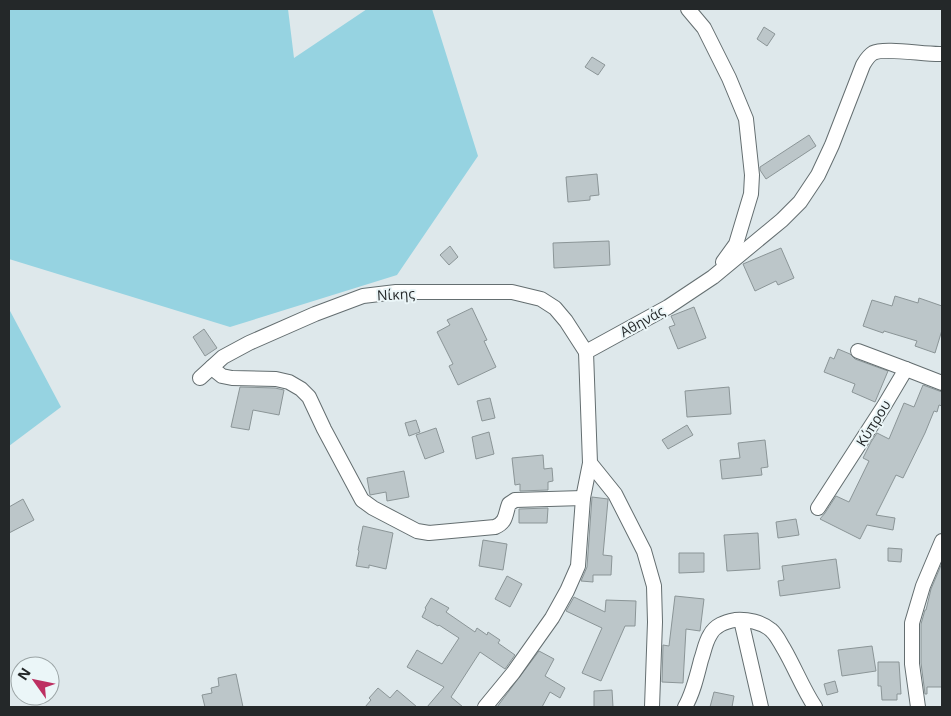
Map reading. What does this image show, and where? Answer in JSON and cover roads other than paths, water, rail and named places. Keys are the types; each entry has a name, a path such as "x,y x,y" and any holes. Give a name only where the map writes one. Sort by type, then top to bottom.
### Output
{"street":[{"path":"688,9 704,28 729,78 746,119 752,175 752,194 736,244 713,277"},
{"name":"Αθηνάς","path":"586,352 668,307 713,277 782,220 800,202 818,175 832,145 868,56 883,50 942,54"},
{"name":"Νίκης","path":"200,378 223,357 249,343 315,314 363,296 396,292 512,292 541,299 555,308 566,321 586,352"},
{"path":"858,351 942,383"},
{"path":"485,707 513,674 552,618 578,566 583,498 590,463 586,352"},
{"path":"212,367 222,376 276,379 289,382 301,389 309,398 362,500 373,508 417,531 429,533 495,527 505,519 509,504 515,500 583,498"},
{"name":"Κύπρου","path":"818,508 906,369"},
{"path":"590,463 615,494 644,552 654,586 655,622 652,707"},
{"path":"918,707 912,664 912,623 923,586 942,541"},
{"path":"741,620 761,707"},
{"path":"685,707 693,689 705,647 712,631 719,625 741,620 757,623 774,633 815,707"}]}
